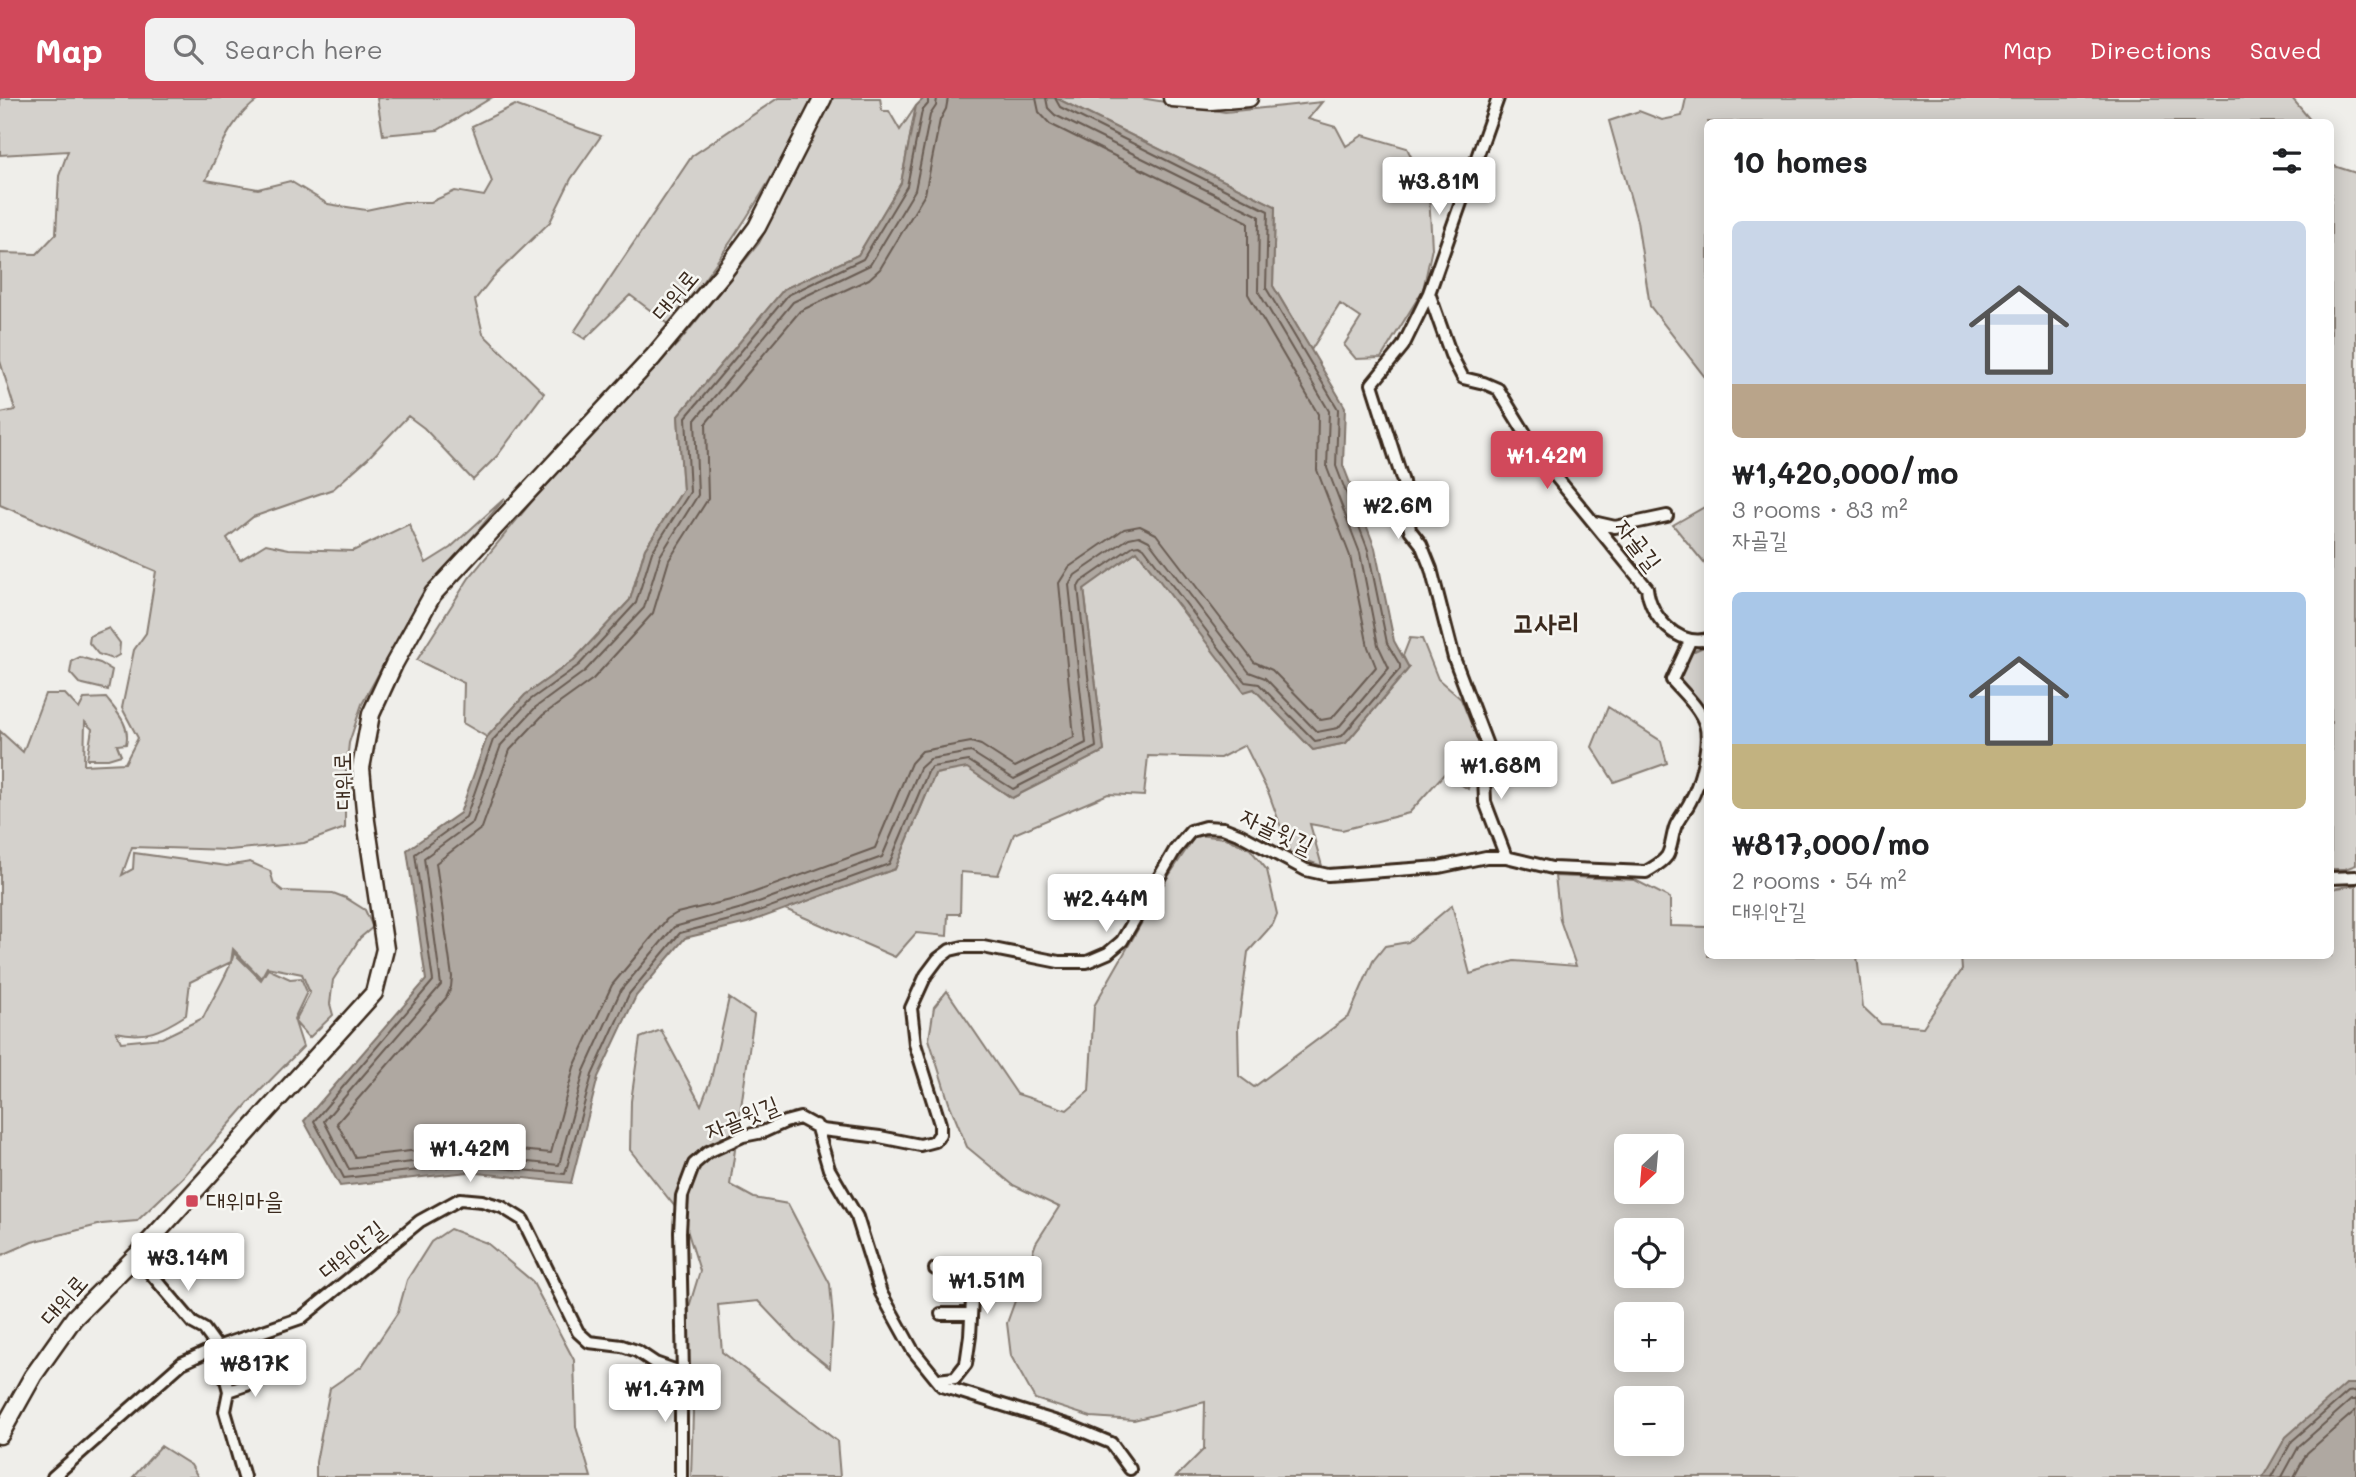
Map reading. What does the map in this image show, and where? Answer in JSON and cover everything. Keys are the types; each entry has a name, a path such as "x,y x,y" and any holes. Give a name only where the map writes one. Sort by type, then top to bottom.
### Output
{"main road":[{"name":"대위로","path":"0,1434 33,1376 74,1318 136,1256 374,993 385,950 360,768 371,714 394,664 433,594 653,357 723,273 757,227 824,98"},
{"path":"1172,98 1211,101 1249,98"}],"street":[{"path":"1498,98 1429,293 1403,346 1372,384 1402,482 1410,530 1421,544 1430,569 1454,658 1487,745 1485,802 1506,857"},
{"name":"자골길","path":"1429,293 1451,355 1463,378 1498,389 1539,456 1647,588 1648,599 1670,631 1690,641"},
{"path":"1593,522 1615,527 1667,516"},
{"path":"1690,641 1704,640"},
{"name":"자골윗길","path":"1690,641 1672,681 1697,708 1704,722"},
{"name":"자골윗길","path":"681,1477 683,1373 680,1232 682,1196 694,1164 708,1152 743,1136 763,1132 800,1118 822,1130 920,1145 935,1142 940,1134 940,1124 915,1044 911,1009 926,975 938,959 950,950 963,947 995,949 1059,962 1087,962 1108,953 1122,941 1175,850 1191,831 1205,827 1223,828 1241,835 1306,870 1328,875 1439,867 1486,857 1506,857 1552,868 1646,872 1659,865 1669,853 1677,822 1698,785 1704,754"},
{"path":"2334,878 2356,877"},
{"path":"816,1125 829,1169 857,1217 881,1293 912,1349 942,1386 1070,1426 1111,1443 1130,1469"},
{"name":"대위안길","path":"53,1477 182,1363 217,1347 301,1318 420,1221 460,1199 492,1204 523,1220 578,1332 589,1342 629,1349 655,1363 683,1373"},
{"path":"136,1256 193,1323 204,1329 217,1347 229,1391 225,1411 244,1477"},
{"path":"935,1269 967,1267 972,1299 966,1364 955,1378 937,1380"},
{"path":"942,1314 971,1314"},
{"path":"229,1391 270,1377"}],"shaded area":[{"path":"0,98 261,98 234,124 206,180 258,189 290,181 328,204 366,210 404,202 431,202 455,191 484,196 492,182 472,126 515,105 601,136 571,179 550,222 493,277 475,300 483,334 544,393 497,456 473,480 424,428 408,416 368,458 333,489 253,517 227,538 240,560 266,544 289,549 353,551 409,524 426,563 450,548 505,498 417,604 362,704 349,743 345,781 345,828 304,843 229,850 132,847 122,875 133,869 134,853 227,866 250,862 270,871 274,884 283,891 333,893 365,910 373,927 360,938 333,980 330,1004 333,1015 309,1038 295,1022 303,1047 250,1101 183,1177 137,1221 102,1224 32,1242 0,1256 0,731 23,752 45,694 65,694 79,709 84,699 106,698 125,725 126,744 117,745 121,755 108,759 87,759 92,729 85,722 84,765 125,763 138,738 122,708 134,650 146,633 156,571 0,505 0,413 15,410 0,361 0,253 37,254 56,234 59,176 68,151 0,155","holes":["233,949 261,978 267,967 302,974 310,993 295,1021 307,992 301,978 290,979 268,969 261,980 234,953 232,960 225,977 203,1018 162,1038 121,1042 116,1032 145,1034 186,1015 190,982 231,962"]},
{"path":"377,98 491,98 438,130 383,135"},
{"path":"778,98 813,98 794,137 743,224 670,325 630,295 585,339 574,332 692,156"},
{"path":"832,98 880,98 882,111 889,111 900,130 916,106 901,183 858,255 784,289 678,416 683,490 645,549 630,600 574,660 525,695 487,737 463,723 464,683 417,660 469,578 533,500 680,341 759,243"},
{"path":"1056,98 1141,98 1225,112 1322,102 1308,119 1336,127 1346,146 1363,135 1407,148 1429,194 1432,248 1423,290 1381,358 1356,359 1344,345 1361,318 1340,304 1311,350 1273,286 1275,206"},
{"path":"1686,98 2292,98 2310,119 1704,119 1704,376 1650,306 1637,221 1609,121 1639,111 1662,120 1682,116"},
{"path":"2334,166 2356,173 2356,865 2334,869"},
{"path":"1704,507 1704,563 1673,525"},
{"path":"1137,551 1244,691 1254,689 1313,750 1346,743 1409,668 1403,656 1410,638 1422,639 1438,679 1461,699 1479,743 1468,789 1444,774 1409,813 1342,830 1310,824 1322,866 1291,855 1269,794 1245,745 1220,758 1148,756 1144,796 1108,794 1014,834 998,875 961,872 960,914 948,914 947,936 916,933 895,957 785,909 895,869 935,774 967,767 1012,798 1104,751 1084,588"},
{"path":"109,628 120,643 119,655 112,659 98,654 89,643 90,636"},
{"path":"1704,647 1704,707 1679,679 1683,656"},
{"path":"80,657 112,670 108,690 79,683 70,673 72,661"},
{"path":"1608,707 1661,741 1667,763 1614,782 1592,747"},
{"path":"1196,835 1226,838 1250,849 1267,870 1277,914 1273,924 1248,952 1238,1027 1239,1076 1254,1087 1349,1016 1373,961 1385,946 1408,942 1452,905 1470,974 1514,961 1576,966 1560,920 1555,876 1635,880 1670,898 1670,926 1704,927 1704,959 1857,959 1863,1007 1881,1024 1923,1027 1962,970 1961,959 2334,959 2334,889 2356,885 2356,1384 2346,1384 2263,1477 1176,1477 1204,1449 1205,1402 1134,1420 1091,1417 1035,1399 1011,1356 1007,1323 1036,1243 1059,1207 1013,1185 967,1147 949,1103 929,1039 934,1007 947,991 1017,1094 1067,1110 1089,1091 1094,1006 1166,880"},
{"path":"729,998 754,1015 730,1185 754,1198 788,1204 830,1284 833,1319 830,1368 795,1340 758,1301 718,1305 722,1352 837,1441 840,1477 691,1477 693,1412 687,1365 689,1307 700,1271 683,1217 630,1150 631,1101 640,1038 661,1030 701,1105 711,1079"},
{"path":"450,1229 487,1243 532,1281 574,1360 576,1427 591,1477 316,1477 316,1462 330,1388 362,1366 398,1312 407,1280 431,1242"},
{"path":"161,1446 191,1465 198,1477 133,1477"}],"water":[{"path":"924,98 1056,98 1275,206 1273,286 1345,407 1343,465 1375,548 1394,641 1409,668 1346,743 1313,750 1254,689 1244,692 1137,551 1084,589 1104,751 1012,798 967,768 935,774 895,869 747,923 685,938 636,996 598,1077 571,1183 468,1172 340,1186 304,1121 426,980 407,850 460,813 487,737 525,695 574,660 630,600 645,549 683,490 678,416 784,289 858,255 901,183 916,106"},
{"path":"2346,1384 2356,1384 2356,1477 2263,1477 2286,1437"}],"place":[{"name":"대위마을","path":"192,1201"}],"district":[{"name":"고사리","path":"1546,623"}]}
